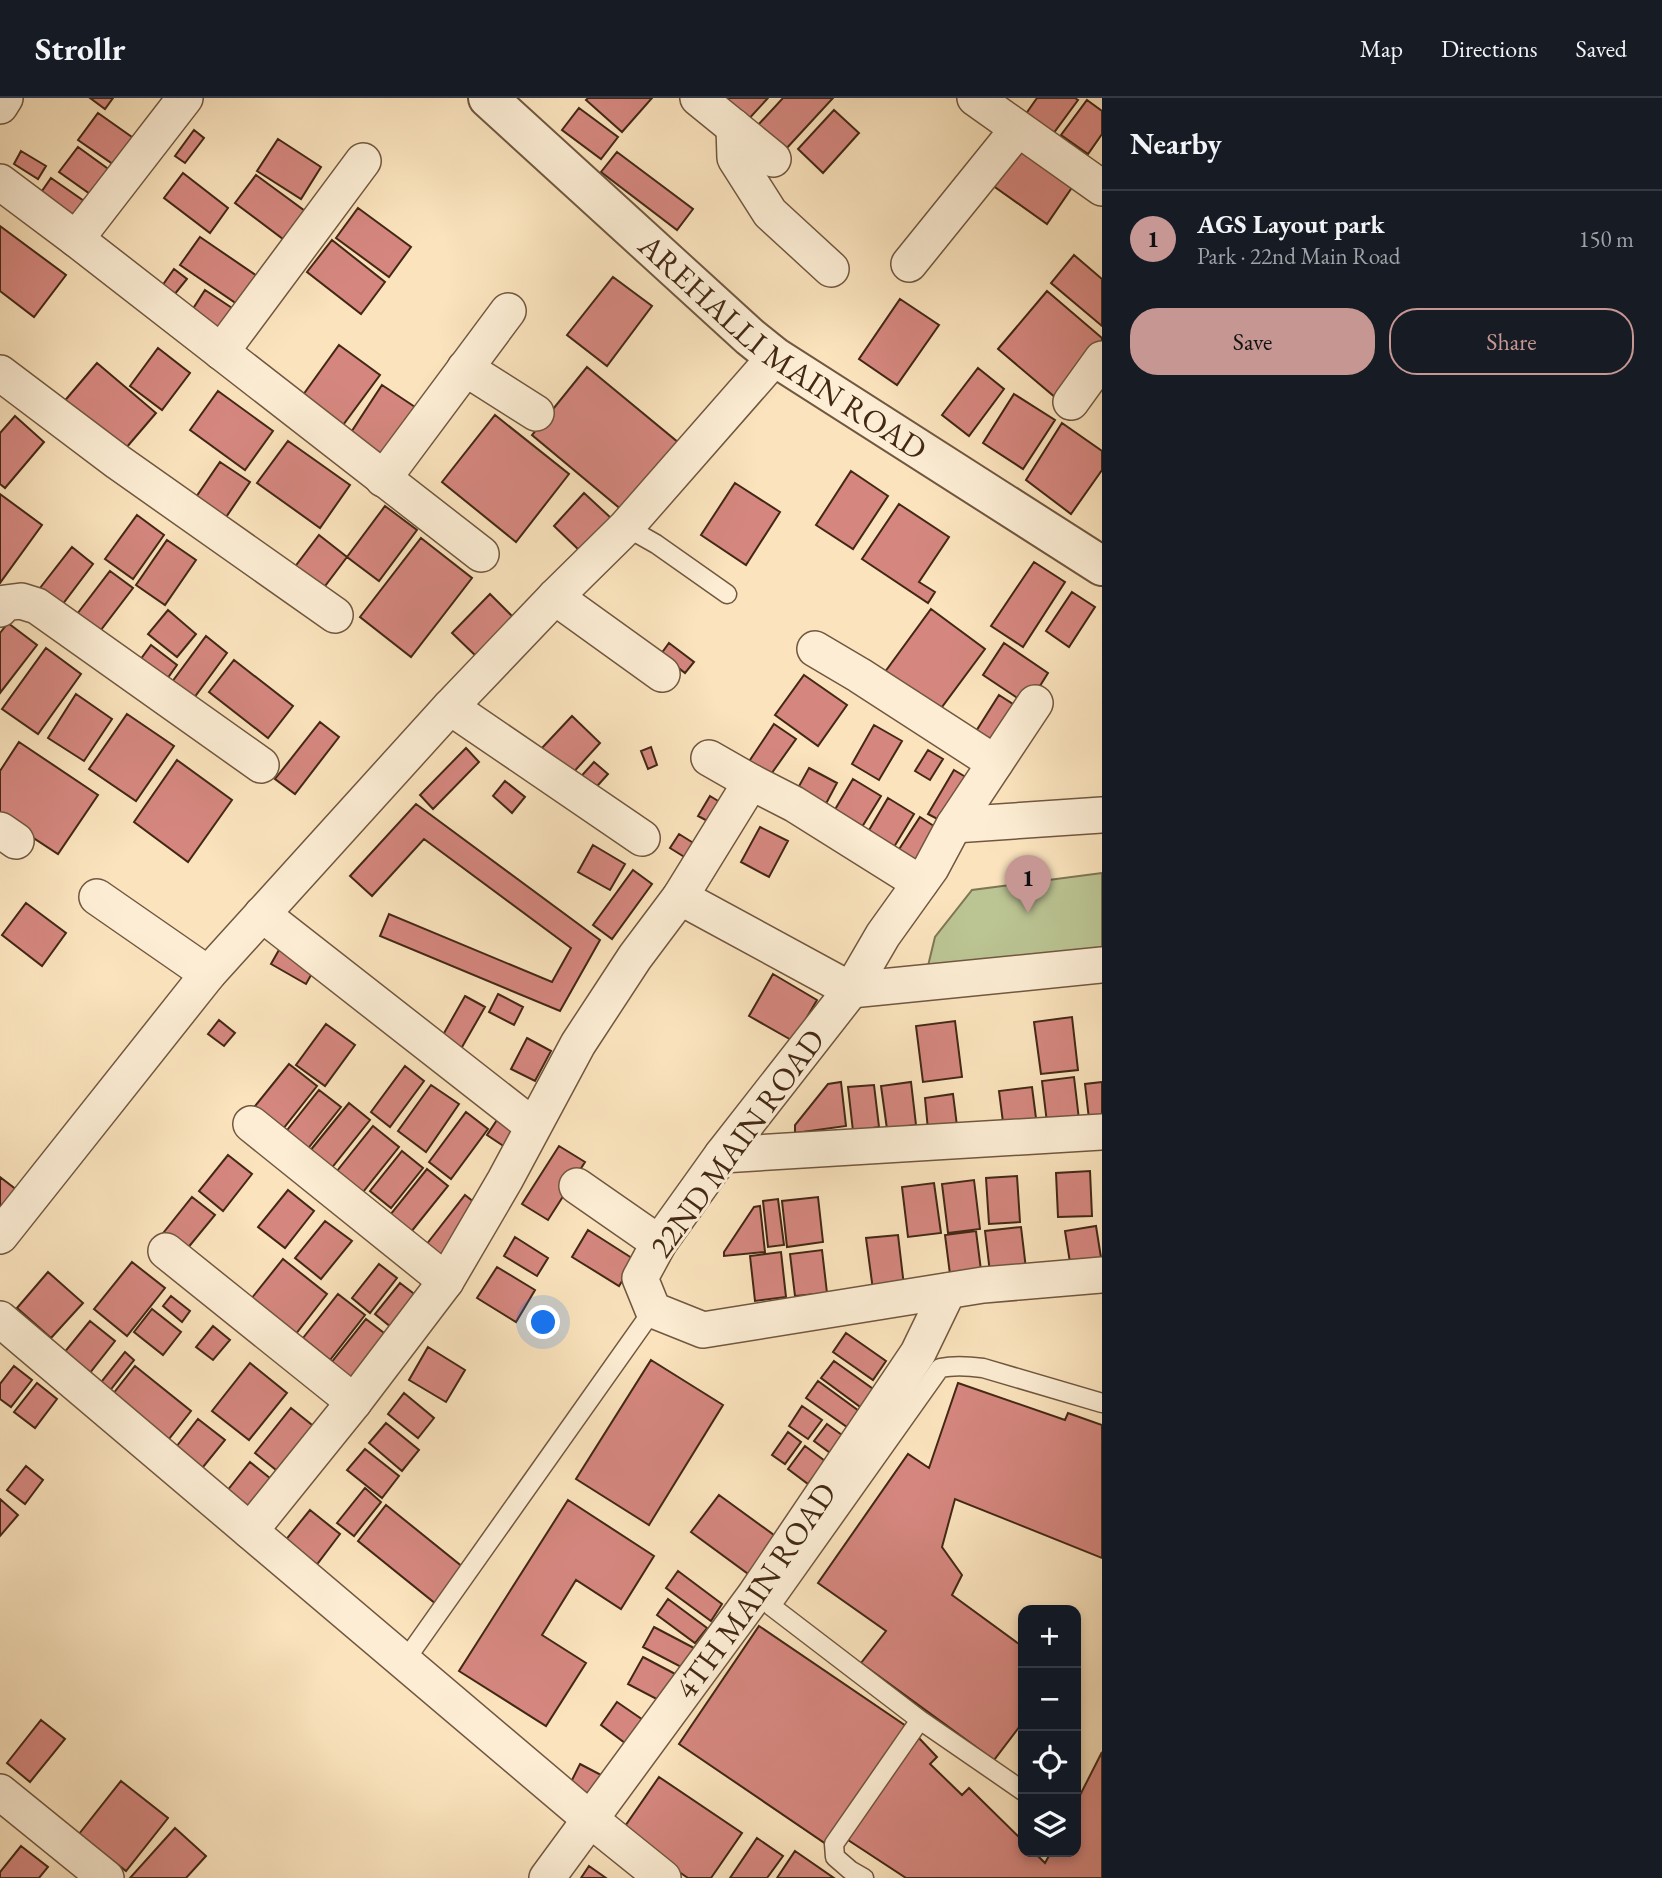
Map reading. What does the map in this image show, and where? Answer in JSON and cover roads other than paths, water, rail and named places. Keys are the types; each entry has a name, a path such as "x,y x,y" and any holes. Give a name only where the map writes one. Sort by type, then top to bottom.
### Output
{"street":[{"path":"0,106 5,98"},
{"path":"76,239 185,98"},
{"name":"AREHALLI MAIN ROAD","path":"488,98 775,357 1102,566"},
{"path":"698,98 773,159"},
{"path":"975,98 1102,188"},
{"path":"734,127 735,158 770,213 831,269"},
{"path":"909,264 1018,129"},
{"path":"221,352 363,161"},
{"path":"0,182 481,554"},
{"path":"383,479 508,311"},
{"path":"0,1236 208,974 450,707 626,527 775,357"},
{"path":"1071,402 1102,359"},
{"path":"465,368 536,414"},
{"path":"0,373 118,462 335,615"},
{"path":"555,597 662,674"},
{"path":"0,609 5,603 21,601 37,606 261,765"},
{"path":"815,649 995,763"},
{"name":"22ND MAIN ROAD","path":"653,1310 640,1278 659,1243 722,1156 850,990 883,935 931,868 954,825 1035,704"},
{"path":"450,707 642,838"},
{"path":"709,758 794,803 920,883"},
{"path":"250,1531 354,1402 446,1281 505,1180 578,1044 635,957 680,897 751,782"},
{"path":"954,825 1102,816"},
{"path":"97,897 208,974"},
{"path":"680,897 850,990 1102,965"},
{"path":"262,914 533,1126"},
{"path":"251,1124 446,1281"},
{"path":"722,1156 1102,1132"},
{"path":"577,1186 659,1243"},
{"path":"166,1251 354,1402"},
{"path":"653,1310 703,1330 983,1285 1102,1275"},
{"name":"4TH MAIN ROAD","path":"547,1878 763,1601 918,1353 948,1291"},
{"path":"0,1320 663,1878"},
{"path":"0,1792 106,1878"}],"lane":[{"path":"626,527 656,544 727,594"},
{"path":"404,1662 653,1310"},
{"path":"1018,1788 920,1720 763,1601 940,1368 983,1368 1102,1403"},
{"path":"864,1878 835,1857 834,1844 920,1720"}],"place":[{"name":"AGS Layout park","path":"1028,913"}]}
